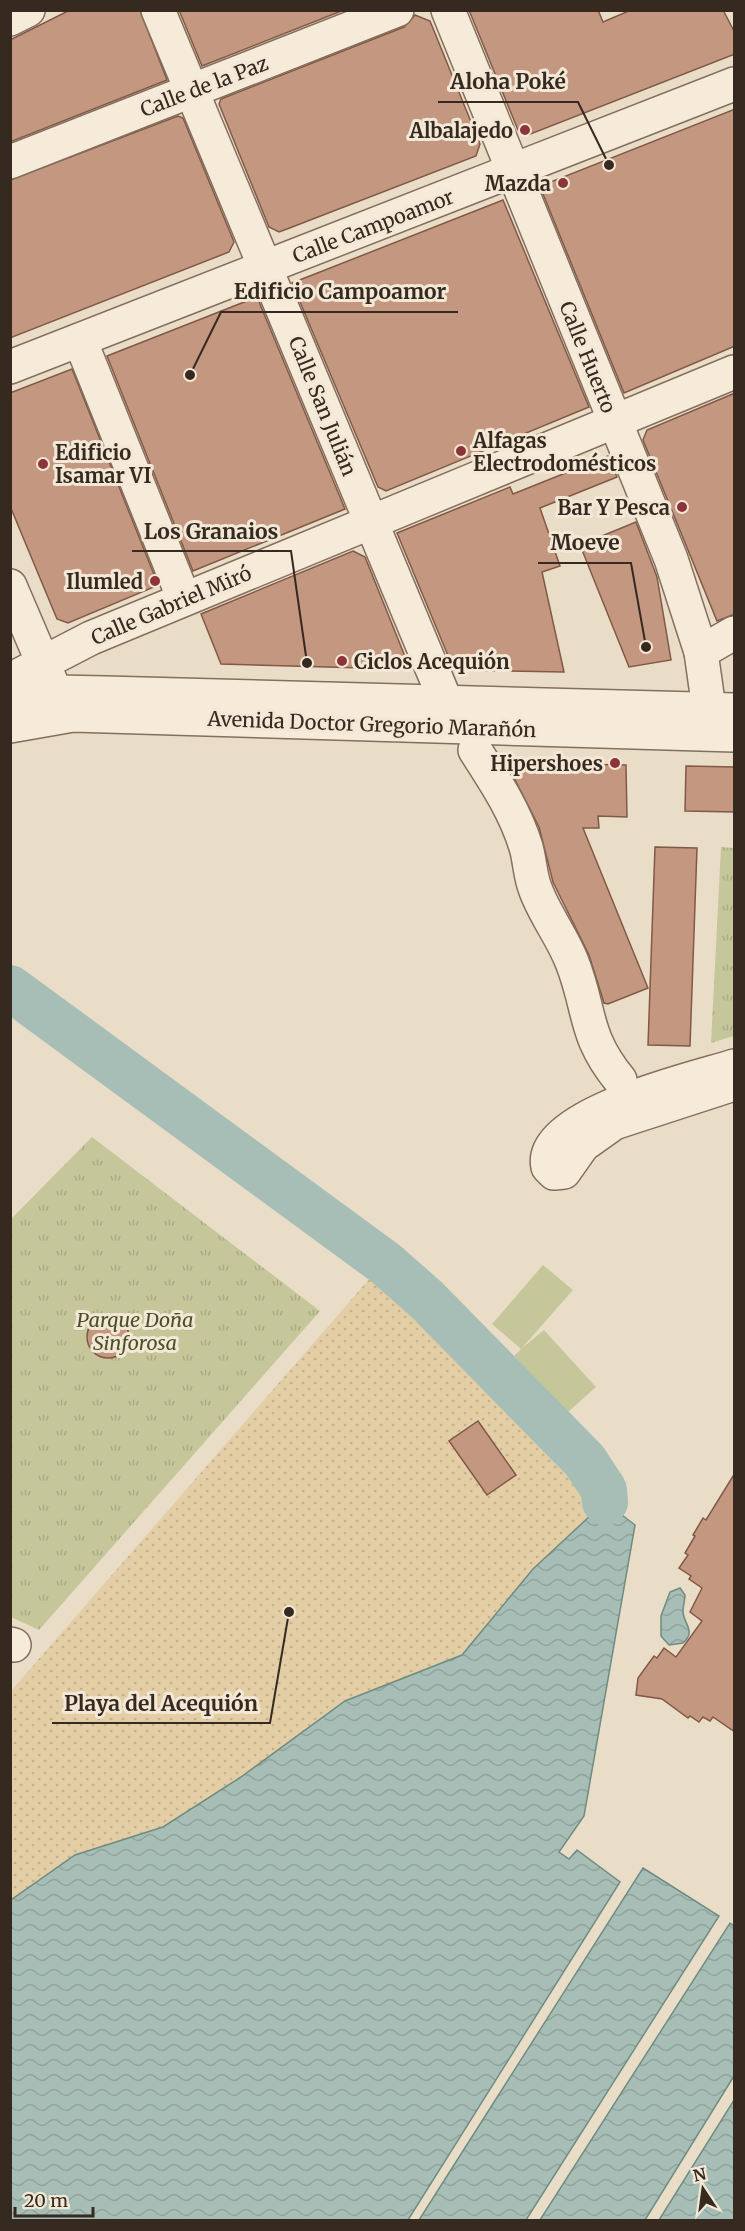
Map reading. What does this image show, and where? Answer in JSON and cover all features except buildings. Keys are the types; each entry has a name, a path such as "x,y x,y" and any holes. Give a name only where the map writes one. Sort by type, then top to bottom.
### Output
{"street":[{"path":"10,20 28,10"},
{"name":"Calle San Julián","path":"158,10 446,702"},
{"name":"Calle de la Paz","path":"10,162 397,10"},
{"name":"Calle Huerto","path":"448,10 670,559 722,710"},
{"name":"Calle Campoamor","path":"10,367 735,84"},
{"path":"81,340 184,599"},
{"name":"Calle Gabriel Miró","path":"10,680 58,691 92,638 735,372"},
{"path":"10,586 58,691"},
{"path":"701,652 735,633"},
{"name":"Avenida Doctor Gregorio Marañón","path":"10,700 58,691 722,710"},
{"name":"Avenida Doctor Gregorio Marañón","path":"10,726 58,691 735,735"},
{"path":"475,750 508,802 518,823 536,890 573,964 593,1040 603,1059 620,1080"},
{"path":"735,1066 610,1106 584,1118 554,1145 547,1158 548,1167 554,1173 564,1172 583,1145 614,1124 735,1084"}],"green space":[{"path":"721,847 734,848 734,1036 711,1043"},
{"name":"Parque Doña Sinforosa","path":"92,1137 320,1311 39,1630 11,1617 11,1219"},
{"path":"543,1265 573,1290 522,1348 544,1330 596,1387 567,1413 514,1356 521,1349 492,1324"}],"sand":[{"path":"370,1278 485,1375 581,1484 580,1492 605,1502 533,1569 462,1655 345,1701 241,1777 163,1827 75,1855 11,1900 11,1691"}],"water":[{"path":"605,1502 635,1525 584,1816 559,1852 569,1859 577,1850 620,1882 408,2220 11,2220 11,1900 75,1855 163,1827 241,1777 345,1701 462,1655 533,1569"},
{"path":"680,1588 685,1595 683,1611 689,1635 683,1643 669,1645 661,1636 661,1616 670,1592"},
{"path":"643,1868 719,1916 526,2220 419,2220"},
{"path":"730,1923 734,1926 734,2076 645,2220 540,2220"},
{"path":"734,2100 734,2220 659,2220"}],"waterway":[{"path":"10,988 385,1263 427,1300 585,1461 604,1490 605,1502"}],"place":[{"name":"Albalajedo","path":"525,130"},
{"name":"Aloha Poké","path":"609,165"},
{"name":"Mazda","path":"563,183"},
{"name":"Edificio Campoamor","path":"190,375"},
{"name":"Alfagas Electrodomésticos","path":"461,451"},
{"name":"Edificio Isamar VI","path":"43,464"},
{"name":"Bar Y Pesca","path":"682,507"},
{"name":"Ilumled","path":"155,581"},
{"name":"Moeve","path":"646,647"},
{"name":"Ciclos Acequión","path":"342,661"},
{"name":"Los Granaios","path":"307,663"},
{"name":"Hipershoes","path":"615,763"},
{"name":"Playa del Acequión","path":"289,1612"}]}
